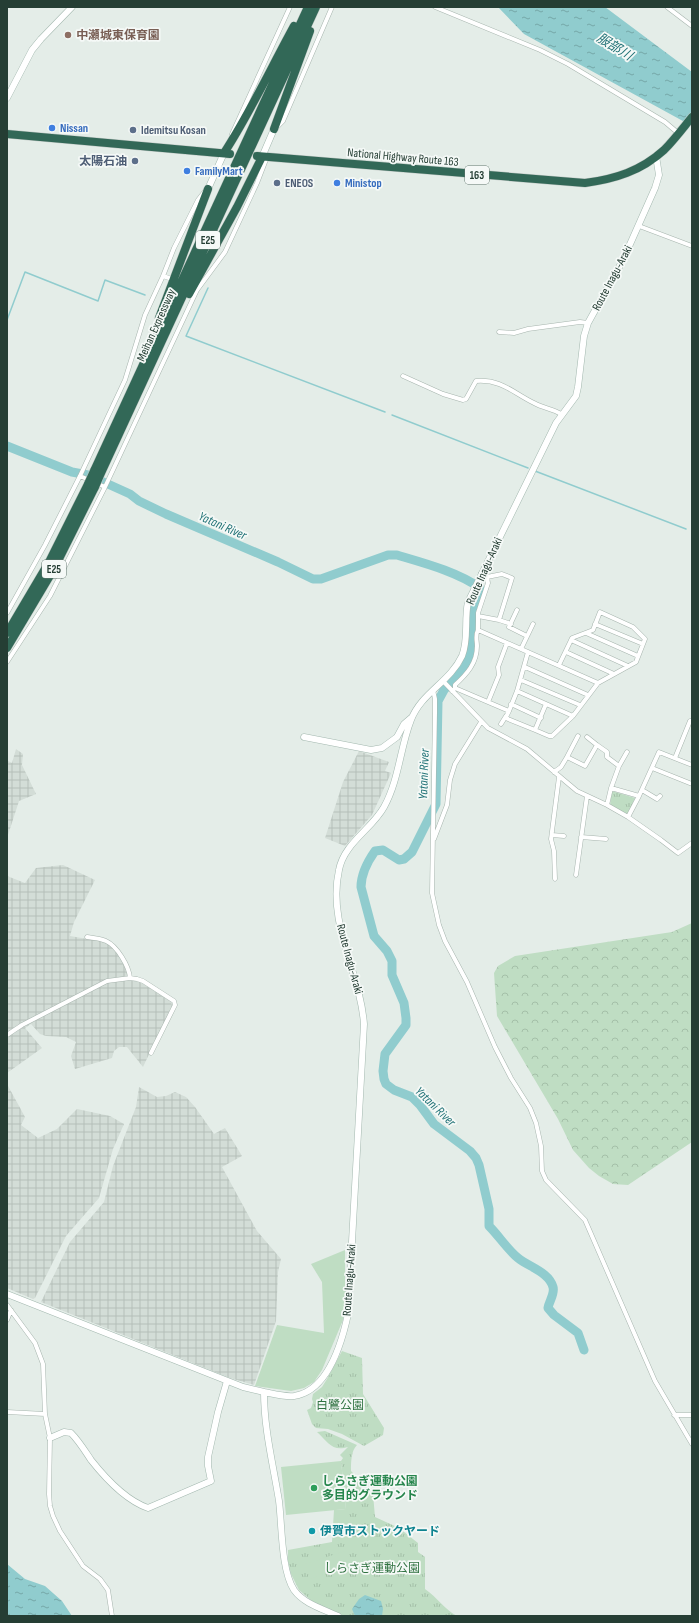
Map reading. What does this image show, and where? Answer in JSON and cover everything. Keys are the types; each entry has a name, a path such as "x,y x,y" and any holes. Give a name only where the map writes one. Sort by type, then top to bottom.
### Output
{"highway":[{"path":"7,134 227,153 304,7"},
{"name":"Meihan Expressway","path":"98,472 142,366 308,7"},
{"path":"274,129 317,7"},
{"name":"Meihan Expressway","path":"7,633 49,562 91,486 141,388 317,7"},
{"name":"National Highway Route 163","path":"262,157 585,182 605,180 623,175 640,167 665,149 692,117"},
{"path":"141,388 182,307 248,188 262,157"},
{"path":"142,366 208,190"},
{"name":"Meihan Expressway","path":"7,648 54,569 91,486"}],"main road":[{"path":"7,98 32,50 72,7"},
{"path":"262,157 274,129"},
{"path":"208,190 227,153"},
{"name":"Route Inagu-Araki","path":"7,1294 250,1390 285,1396 301,1394 315,1387 320,1382 332,1361 345,1327 349,1303 364,1024 360,993 342,937 337,891 339,870 344,855 374,821 384,808 391,794 411,718 422,701 444,682 461,657 465,647 466,611 476,584 561,414 576,396 584,336 588,323 623,260 655,188 659,175 656,156"},
{"path":"304,737 370,750 382,748 397,737 404,724 411,718"},
{"path":"50,1438 64,1432 71,1433 102,1474 115,1487 140,1505 148,1508 211,1481 208,1457 218,1412 228,1381"},
{"path":"264,1392 266,1430 279,1502 285,1561 289,1579 295,1591 306,1601 338,1616"}],"street":[{"path":"227,153 258,75 290,7"},
{"path":"274,129 283,121 332,7"},
{"path":"436,7 532,46 568,64 679,132"},
{"path":"667,7 692,26"},
{"path":"7,662 50,596 106,486 198,290 225,252 257,183 262,157"},
{"path":"7,613 45,545 83,470 125,380 145,315 174,248 198,200 202,194 208,190"},
{"path":"639,226 692,246"},
{"path":"163,276 169,278"},
{"path":"499,332 514,333 528,329 580,322 588,323"},
{"path":"403,376 443,394 463,400 466,399 476,381 493,383 508,387 535,404 561,414"},
{"path":"80,476 106,486"},
{"path":"481,573 487,577 502,574 512,578 499,620"},
{"path":"452,690 473,665 477,652 476,633 478,630 478,616 488,583 487,577"},
{"path":"517,610 509,627 527,636"},
{"path":"528,652 521,680 506,717 552,736 573,716 598,683 636,662 645,639 633,627 600,612 593,630 572,638 559,666"},
{"path":"478,616 499,620 510,624"},
{"path":"521,649 533,624"},
{"path":"595,624 643,644"},
{"path":"478,630 598,683"},
{"path":"586,633 638,656"},
{"path":"571,640 628,666"},
{"path":"488,702 499,675 498,667 507,643"},
{"path":"566,652 614,674"},
{"path":"525,667 588,695"},
{"path":"521,680 580,705"},
{"path":"444,682 488,728 527,749 577,791 628,817 678,853 692,843"},
{"path":"433,690 435,712 432,892 439,925 445,941 467,982 496,1047 530,1108 538,1130 541,1146 542,1171 546,1180 585,1220 655,1381 692,1444"},
{"path":"452,690 488,702 508,713"},
{"path":"517,691 573,716"},
{"path":"511,704 540,718"},
{"path":"535,730 546,704"},
{"path":"501,724 508,713"},
{"path":"675,758 690,721 692,721"},
{"path":"433,841 447,805 450,780 455,764 481,722"},
{"path":"554,772 561,767 578,736"},
{"path":"587,737 607,752 607,757 619,766"},
{"path":"567,757 584,766 597,745"},
{"path":"607,805 619,766 627,752"},
{"path":"628,817 659,752 692,765"},
{"path":"652,768 692,784"},
{"path":"555,879 554,851 551,839 559,777"},
{"path":"611,788 639,796"},
{"path":"642,790 657,800 660,796"},
{"path":"576,875 587,796"},
{"path":"552,835 564,836"},
{"path":"581,837 606,839"},
{"path":"86,937 106,940 112,945 126,962 130,978"},
{"path":"7,1035 22,1025 107,981 130,978 143,981 174,1001 174,1006 151,1053"},
{"path":"7,1305 35,1343 42,1358 45,1414 50,1438 48,1494 53,1516 60,1531 83,1566 100,1580 108,1590 112,1616"},
{"path":"7,1320 11,1310"},
{"path":"7,1412 45,1414"},
{"path":"674,1415 692,1415"}],"shaded area":[{"path":"16,749 23,754 22,765 36,794 19,801 7,838 7,763 8,761 12,763"},
{"path":"359,751 389,762 385,771 391,773 372,815 345,846 325,838 343,782"},
{"path":"63,865 95,880 74,922 70,936 105,942 112,947 121,959 127,969 128,980 140,982 171,1001 172,1006 143,1067 127,1047 119,1047 114,1051 112,1058 75,1069 71,1056 76,1042 66,1037 46,1036 40,1034 31,1024 25,1028 42,1048 7,1073 7,876 25,883 36,868"},
{"path":"7,1084 25,1117 21,1125 38,1138 57,1129 77,1109 110,1116 124,1124 113,1149 99,1198 66,1236 35,1298 33,1299 7,1288"},
{"path":"139,1087 157,1097 166,1096 175,1092 186,1097 214,1134 225,1128 242,1156 222,1167 257,1231 281,1259 278,1272 276,1321 254,1385 230,1378 41,1302 70,1242 104,1202 113,1166 136,1107"}],"green space":[{"path":"612,791 635,798 628,814 626,815 610,805"},
{"path":"692,923 692,1142 628,1185 613,1184 589,1168 573,1150 558,1119 497,1016 494,973 498,966 515,956 672,932"},
{"path":"345,1250 345,1287 347,1288 343,1320 322,1370 314,1382 304,1388 291,1391 255,1386 277,1325 324,1333 322,1282 311,1264"},
{"name":"白鷺公園","path":"342,1351 362,1358 363,1394 384,1428 383,1435 364,1446 342,1434 328,1429 316,1428 312,1424 307,1410 311,1408 313,1394 322,1387"},
{"name":"しらさぎ運動公園","path":"325,1431 357,1445 352,1453 351,1471 373,1494 375,1517 399,1528 418,1543 418,1552 425,1557 425,1589 448,1610 457,1616 344,1616 312,1601 299,1590 291,1574 288,1561 288,1550 332,1542 334,1510 346,1509 341,1461 343,1458 340,1455 348,1447 338,1448 331,1445 317,1432"},
{"name":"しらさぎ運動公園 多目的グラウンド","path":"341,1461 346,1509 286,1515 281,1467"},
{"path":"345,1551 350,1566 310,1579 305,1564"}],"water":[{"name":"服部川","path":"498,7 605,7 692,72 692,126 524,34"},
{"path":"7,1564 25,1579 45,1586 62,1601 72,1616 7,1616"},
{"path":"365,1595 381,1601 383,1609 382,1616 355,1616 352,1609 359,1599"}],"waterway":[{"path":"7,320 25,272 98,301 105,280 145,295"},
{"path":"208,288 186,336 385,412"},
{"path":"392,415 528,468"},
{"name":"Yatani River","path":"7,446 72,472 88,475 130,494 139,501 166,514 278,562 313,579 321,579 388,555 397,555 462,577 480,588 472,610 470,653 465,667 444,690 438,701 436,804 412,852 404,859 399,860 383,850 375,851 367,863 362,877 361,887 374,936 387,951 392,961 392,975 404,1003 406,1018 406,1025 385,1054 383,1071 384,1079 386,1084 394,1090 412,1097 434,1124 470,1151 476,1158 489,1209 489,1226 514,1254 522,1261 538,1270 551,1282 553,1292 548,1308 554,1315 578,1333 584,1350"},
{"path":"535,471 686,529"}],"place":[{"name":"中瀬城東保育園","path":"68,35"},
{"name":"Nissan","path":"52,128"},
{"name":"Idemitsu Kosan","path":"133,130"},
{"name":"太陽石油","path":"135,161"},
{"name":"FamilyMart","path":"187,171"},
{"name":"ENEOS","path":"277,183"},
{"name":"Ministop","path":"337,183"},
{"name":"しらさぎ運動公園 多目的グラウンド","path":"314,1488"},
{"name":"伊賀市ストックヤード","path":"312,1531"}]}
